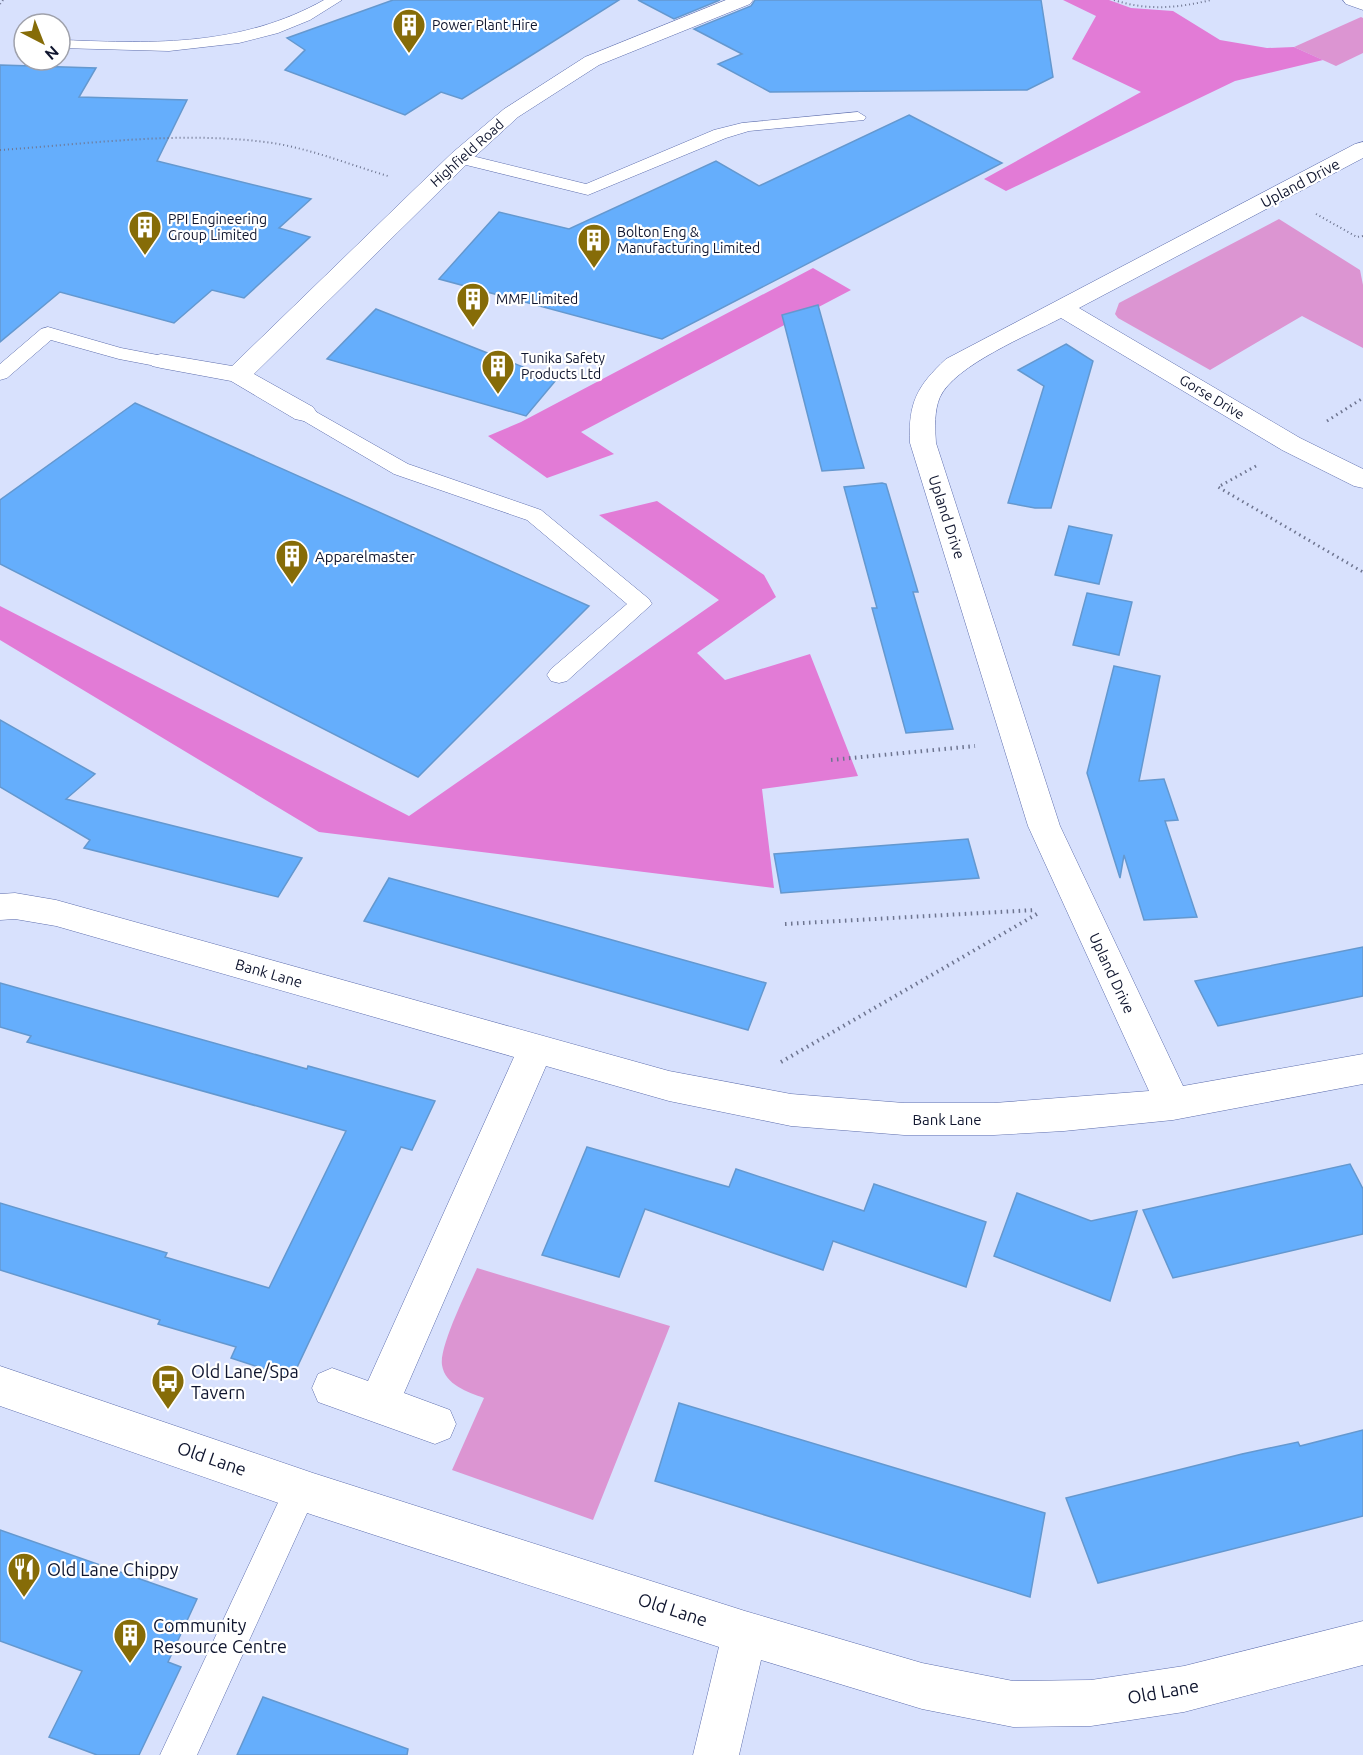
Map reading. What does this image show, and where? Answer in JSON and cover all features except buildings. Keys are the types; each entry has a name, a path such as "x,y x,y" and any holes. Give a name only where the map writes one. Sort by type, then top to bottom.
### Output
{"street":[{"name":"Highfield Road","path":"238,375 460,158 511,113 592,61 743,0"},
{"path":"1353,0 1363,4"},
{"name":"Upland Drive","path":"1173,1104 1048,835 923,443 924,402 934,383 955,364 1363,149"},
{"name":"Gorse Drive","path":"1063,309 1294,445 1363,480"},
{"path":"161,361 238,375 304,413"},
{"name":"Bank Lane","path":"0,907 15,906 56,913 669,1086 791,1110 903,1119 1017,1118 1173,1104 1363,1070"},
{"path":"378,1404 536,1049"},
{"name":"Old Lane","path":"0,1386 302,1489 745,1632 922,1686 1013,1704 1091,1703 1184,1689 1363,1643"},
{"path":"332,1388 435,1424"},
{"path":"716,1755 745,1632"}],"lane":[{"path":"72,45 177,47 236,38 284,25 318,11 334,0"},
{"path":"460,158 588,190 720,134 748,126 858,117"},
{"path":"0,374 48,333 161,361"},
{"path":"304,413 401,469 534,514 641,603 559,675"},
{"path":"178,1755 302,1489"}],"path":[{"path":"0,4 3,0"},
{"path":"1114,0 1146,8 1170,8 1211,0"},
{"path":"0,150 187,138 234,139 279,145 429,188"},
{"path":"1280,193 1356,237 1363,236"},
{"path":"1294,445 1218,487 1363,572"},
{"path":"831,760 1018,741"},
{"path":"722,1096 1044,909 785,924"}],"shaded area":[{"path":"1063,0 1109,0 1131,8 1173,11 1220,40 1267,48 1294,47 1323,60 1235,81 1006,191 984,179 1141,92 1072,59 1096,16"},
{"path":"1363,18 1363,53 1336,66 1294,47"},
{"path":"1279,219 1360,270 1363,285 1363,348 1302,316 1210,370 1118,318 1115,314 1119,303"},
{"path":"813,268 851,290 581,432 614,454 547,478 488,436 521,422"},
{"path":"657,501 764,575 776,597 697,653 725,680 810,654 858,776 762,789 774,888 319,832 0,640 0,606 409,816 719,600 599,515"},
{"path":"477,1268 670,1326 593,1520 452,1470 484,1398 452,1383 444,1372 442,1356 450,1331"}],"place":[{"name":"Power Plant Hire","path":"409,54"},
{"name":"PPI Engineering Group Limited","path":"145,256"},
{"name":"Bolton Eng & Manufacturing Limited","path":"594,269"},
{"name":"MMF Limited","path":"473,328"},
{"name":"Tunika Safety Products Ltd","path":"498,395"},
{"name":"Apparelmaster","path":"292,585"},
{"name":"Old Lane/Spa Tavern","path":"168,1410"},
{"name":"Old Lane Chippy","path":"24,1598"},
{"name":"Community Resource Centre","path":"130,1664"}]}
